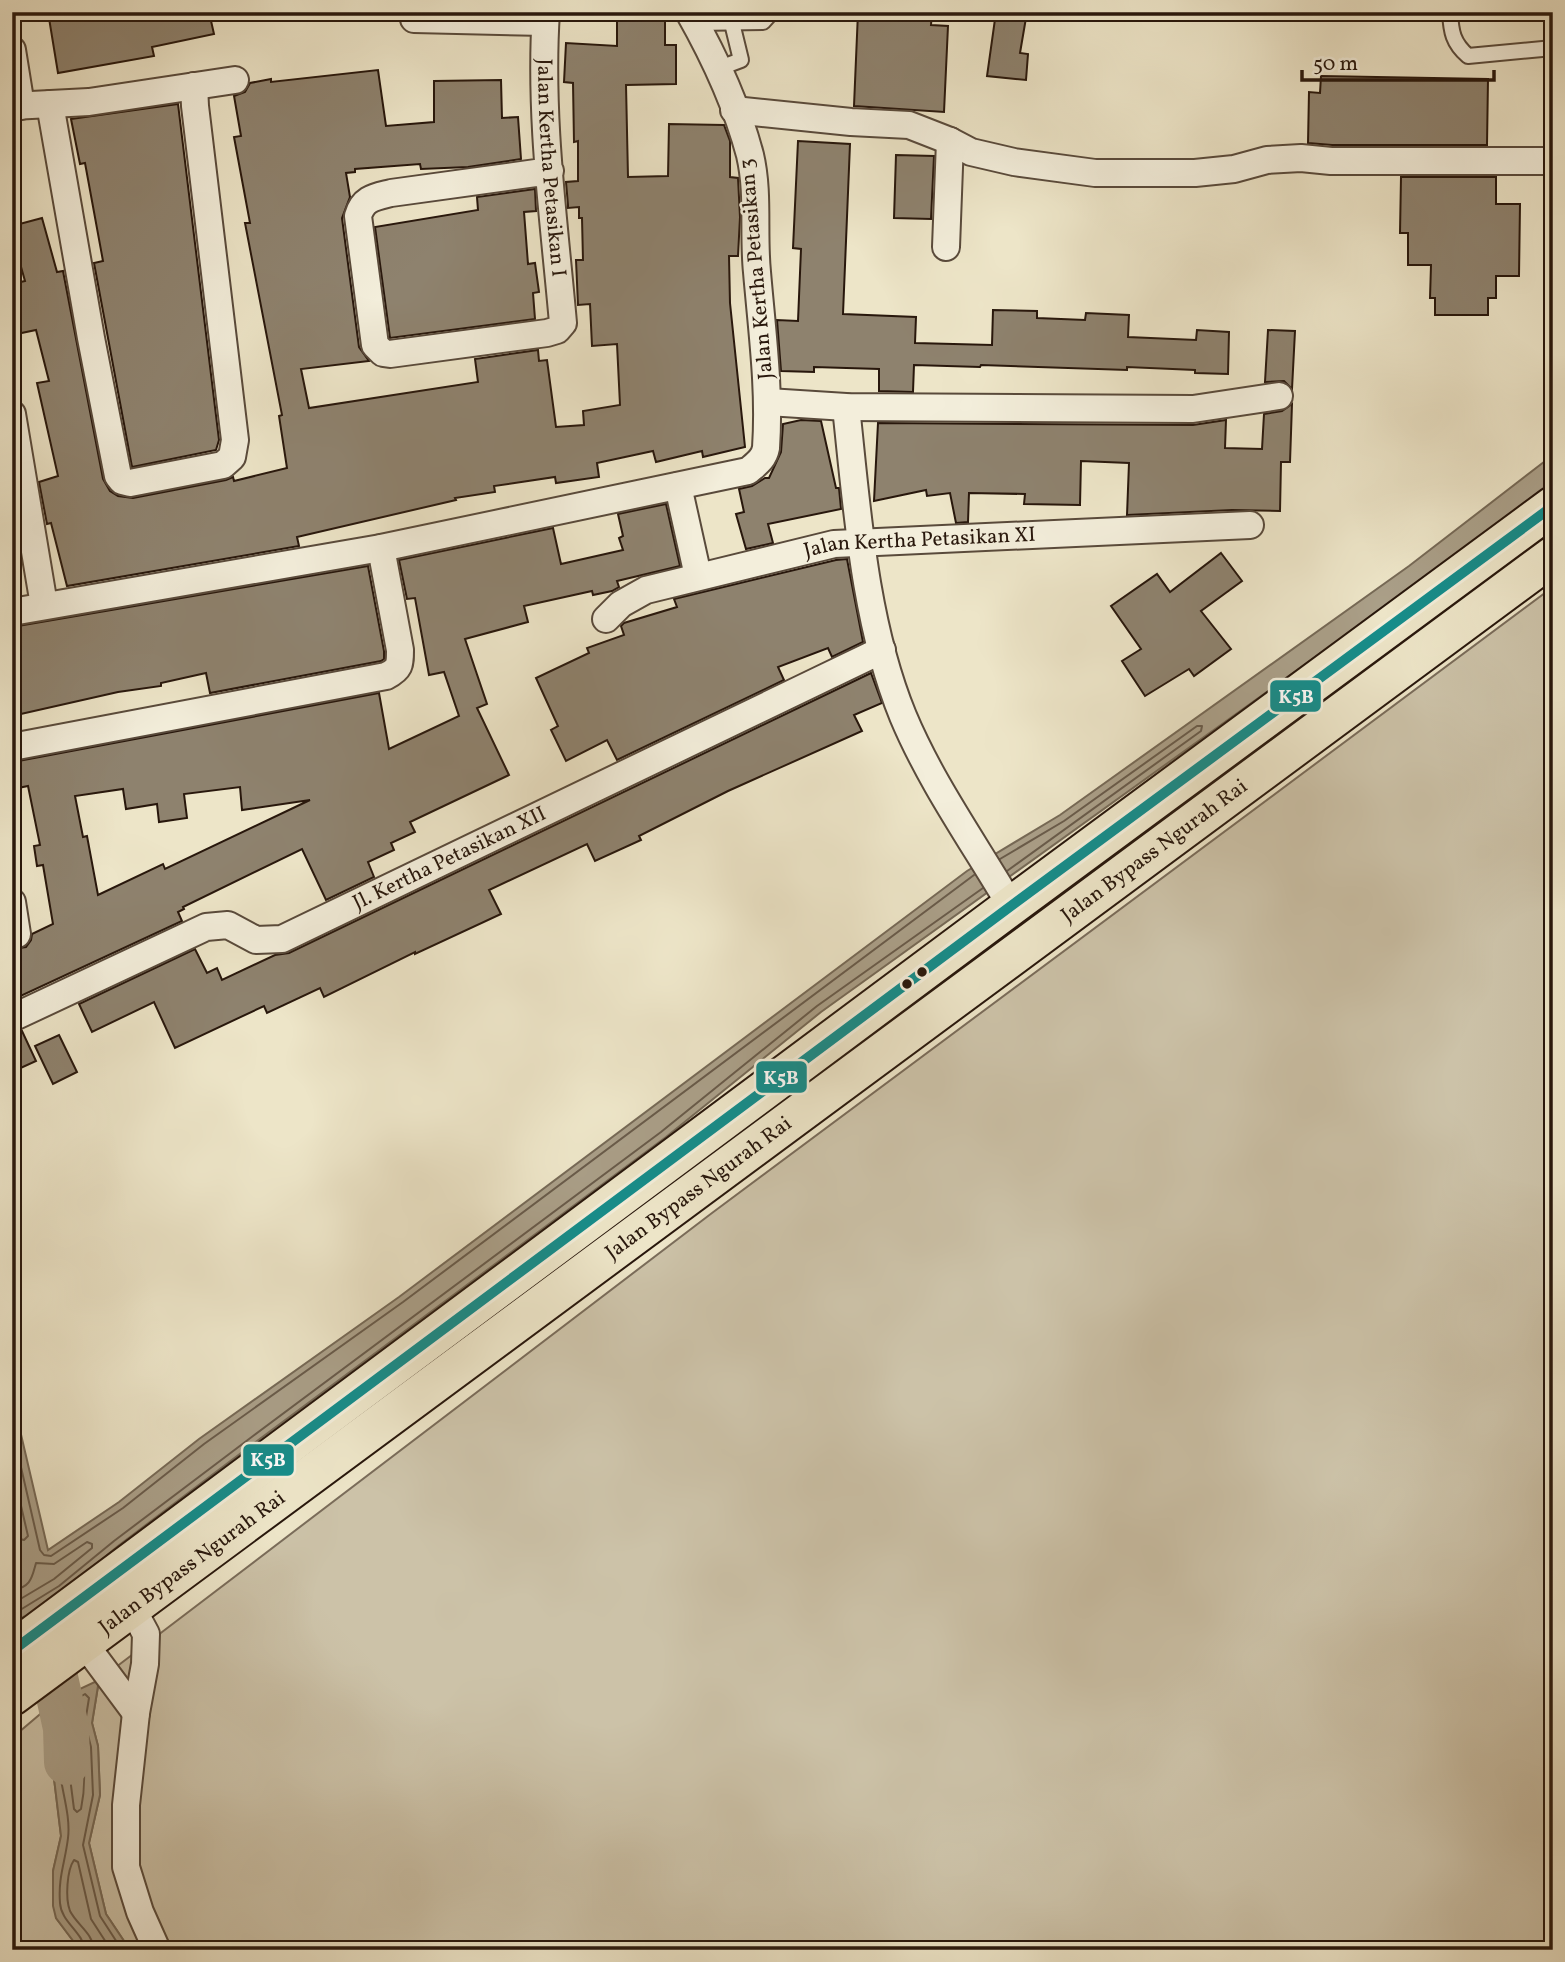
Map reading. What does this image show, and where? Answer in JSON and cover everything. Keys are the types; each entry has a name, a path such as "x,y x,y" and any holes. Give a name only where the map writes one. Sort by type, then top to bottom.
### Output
{"highway":[{"name":"Jalan Bypass Ngurah Rai","path":"13,1650 1007,898 1553,506"},
{"name":"Jalan Bypass Ngurah Rai","path":"15,1693 1553,556"}],"street":[{"path":"414,19 545,17"},
{"name":"Jalan Kertha Petasikan I","path":"545,17 543,100 550,171 563,323 557,330 547,333 383,353 375,345 358,216 364,203 371,198 391,193 550,171"},
{"name":"Jalan Kertha Petasikan 3","path":"678,486 748,471 765,455 768,401 750,156 717,69 692,18"},
{"path":"12,50 17,106 89,102 234,80"},
{"path":"50,104 90,338 116,463 121,481 130,483 223,465 232,457 235,440 194,86"},
{"path":"734,110 909,125 971,152 1014,162 1094,173 1195,173 1234,169 1267,160 1301,158 1331,161 1553,161"},
{"path":"946,247 950,141"},
{"path":"768,401 846,407 1193,409 1279,396"},
{"path":"846,407 862,542 882,650 903,714 929,771 1007,898"},
{"path":"12,414 44,605"},
{"path":"12,612 381,548 678,486 698,576"},
{"name":"Jalan Kertha Petasikan XI","path":"606,619 621,604 646,590 834,544 1250,525"},
{"path":"12,747 386,676 397,671 400,666 400,650 381,548"},
{"name":"Jl. Kertha Petasikan XII","path":"12,1018 206,927 228,925 256,940 282,939 882,650"},
{"path":"12,902 17,934"},
{"path":"131,1606 146,1634 145,1664 136,1713 126,1805 126,1867 140,1912 157,1950"},
{"path":"80,1646 136,1713"}],"lane":[{"path":"692,18 732,23 764,22 772,12"},
{"path":"1450,12 1451,34 1457,47 1468,56 1553,48"},
{"path":"717,69 741,60 732,23"}],"shaded area":[{"path":"1553,527 1553,536 12,1679 12,1671 523,1296"},
{"path":"1553,587 1553,1950 130,1950 106,1914 89,1843 100,1795 98,1746 92,1723 99,1680 712,1213"},
{"path":"45,1710 55,1716 57,1727 52,1762 61,1836 53,1871 56,1918 80,1950 12,1950 12,1738"}],"water":[{"path":"12,427 21,488 24,534 19,574 12,590"},
{"path":"1553,455 1553,482 1346,635 821,1012 666,1137 257,1441 118,1546 63,1592 12,1624 12,1575 19,1571 12,1539 12,1396 48,1550 119,1502 199,1439 399,1297 967,871 1060,815 1409,566"},
{"path":"99,1680 92,1723 98,1746 100,1795 89,1843 106,1914 130,1950 80,1950 56,1918 53,1906 53,1871 61,1836 52,1762 57,1727 55,1716 45,1710 69,1694"}],"building":[{"path":"48,12 209,12 214,34 152,47 154,56 58,73"},
{"path":"617,12 665,12 665,45 676,45 676,84 626,85 628,177 668,176 669,124 724,125 730,141 730,177 738,178 740,217 738,256 729,256 730,303 745,447 703,457 702,451 656,462 653,451 597,463 599,477 556,483 555,477 494,486 495,492 455,498 456,500 297,537 299,546 67,586 51,523 47,524 39,482 58,476 37,383 49,381 36,330 12,335 12,284 25,281 12,226 42,218 57,272 63,271 103,479 110,491 118,496 133,498 233,477 234,481 287,468 279,416 282,415 245,223 250,223 234,137 241,136 234,96 245,92 250,83 271,79 271,82 378,70 386,126 434,122 434,81 501,80 502,118 518,117 521,159 468,167 421,169 420,164 355,169 355,172 346,173 350,197 342,218 359,347 369,361 301,369 309,408 478,382 475,359 538,350 539,361 547,360 556,427 584,425 583,411 620,405 617,344 592,346 590,304 578,305 576,260 583,260 582,218 579,218 579,207 568,208 566,182 578,181 578,141 574,142 573,83 564,82 566,43 617,46"},
{"path":"858,12 932,12 931,25 948,26 944,112 854,106"},
{"path":"996,12 1027,12 1020,53 1028,54 1026,80 987,76"},
{"path":"1321,76 1488,79 1487,145 1308,143 1309,92 1320,93"},
{"path":"178,104 219,440 216,450 132,467 94,263 103,261 85,163 80,164 71,119"},
{"path":"798,141 850,144 843,314 916,317 915,343 992,345 993,310 1037,311 1037,318 1085,320 1086,313 1129,315 1128,337 1196,340 1197,330 1229,332 1228,374 1127,367 1127,370 914,365 913,392 879,391 879,369 814,367 814,372 781,371 777,320 798,321 801,249 793,248"},
{"path":"896,155 934,156 931,219 894,218"},
{"path":"1401,177 1496,177 1496,204 1520,204 1519,276 1496,276 1496,298 1488,298 1488,315 1435,315 1435,298 1430,298 1431,265 1408,265 1408,233 1400,233"},
{"path":"535,189 536,211 524,212 528,264 535,263 539,292 533,293 535,319 390,338 375,227 478,210 477,197"},
{"path":"1268,330 1295,331 1292,389 1284,381 1265,382"},
{"path":"1292,404 1290,462 1281,462 1280,511 1232,510 1127,515 1129,463 1081,461 1080,505 1024,504 1025,494 969,493 968,522 956,523 950,493 927,496 926,490 874,501 878,423 1193,425 1226,420 1225,448 1262,449 1264,414 1282,411"},
{"path":"801,420 821,421 836,488 839,488 841,509 768,524 773,543 746,549 736,514 744,512 739,489 769,478 781,452 783,424"},
{"path":"666,504 680,566 617,581 619,587 612,591 593,595 592,591 524,606 528,622 465,639 487,704 477,708 509,775 410,822 415,832 391,843 394,850 368,862 374,877 326,900 302,849 183,907 184,909 178,912 182,921 12,1000 12,949 26,947 32,934 53,924 43,865 37,866 34,846 40,845 28,786 18,788 13,762 379,693 389,749 459,716 444,672 429,675 415,598 407,599 399,560 553,528 561,564 623,550 619,538 623,536 618,514","holes":["240,787 242,810 310,800 165,869 163,864 98,895 87,836 83,837 75,796 123,789 126,809 157,804 159,822 187,818 184,794"]},
{"path":"1221,553 1242,581 1201,611 1231,649 1194,676 1189,669 1145,696 1122,661 1141,649 1111,606 1157,574 1170,592"},
{"path":"847,559 863,642 832,657 828,648 778,667 784,680 617,760 607,740 566,761 551,730 558,726 536,678 589,653 587,648 624,635 621,626 624,623 677,607 674,599"},
{"path":"368,566 384,651 384,659 381,661 210,693 206,673 161,683 161,686 118,692 12,716 12,627"},
{"path":"871,673 882,703 854,715 862,731 728,791 639,836 641,840 595,861 587,844 489,890 501,914 415,952 324,997 320,988 267,1013 264,1006 175,1048 154,1002 92,1032 79,1004 195,949 207,973 217,968 222,980 275,955 289,953"},
{"path":"22,1031 36,1061 12,1072 12,1033"},
{"path":"59,1035 77,1072 53,1084 35,1046"}],"waterway":[{"path":"44,1627 66,1728 67,1762"}],"transit line":[{"name":"K5B","path":"12,1651 1011,906 1553,506"}]}
